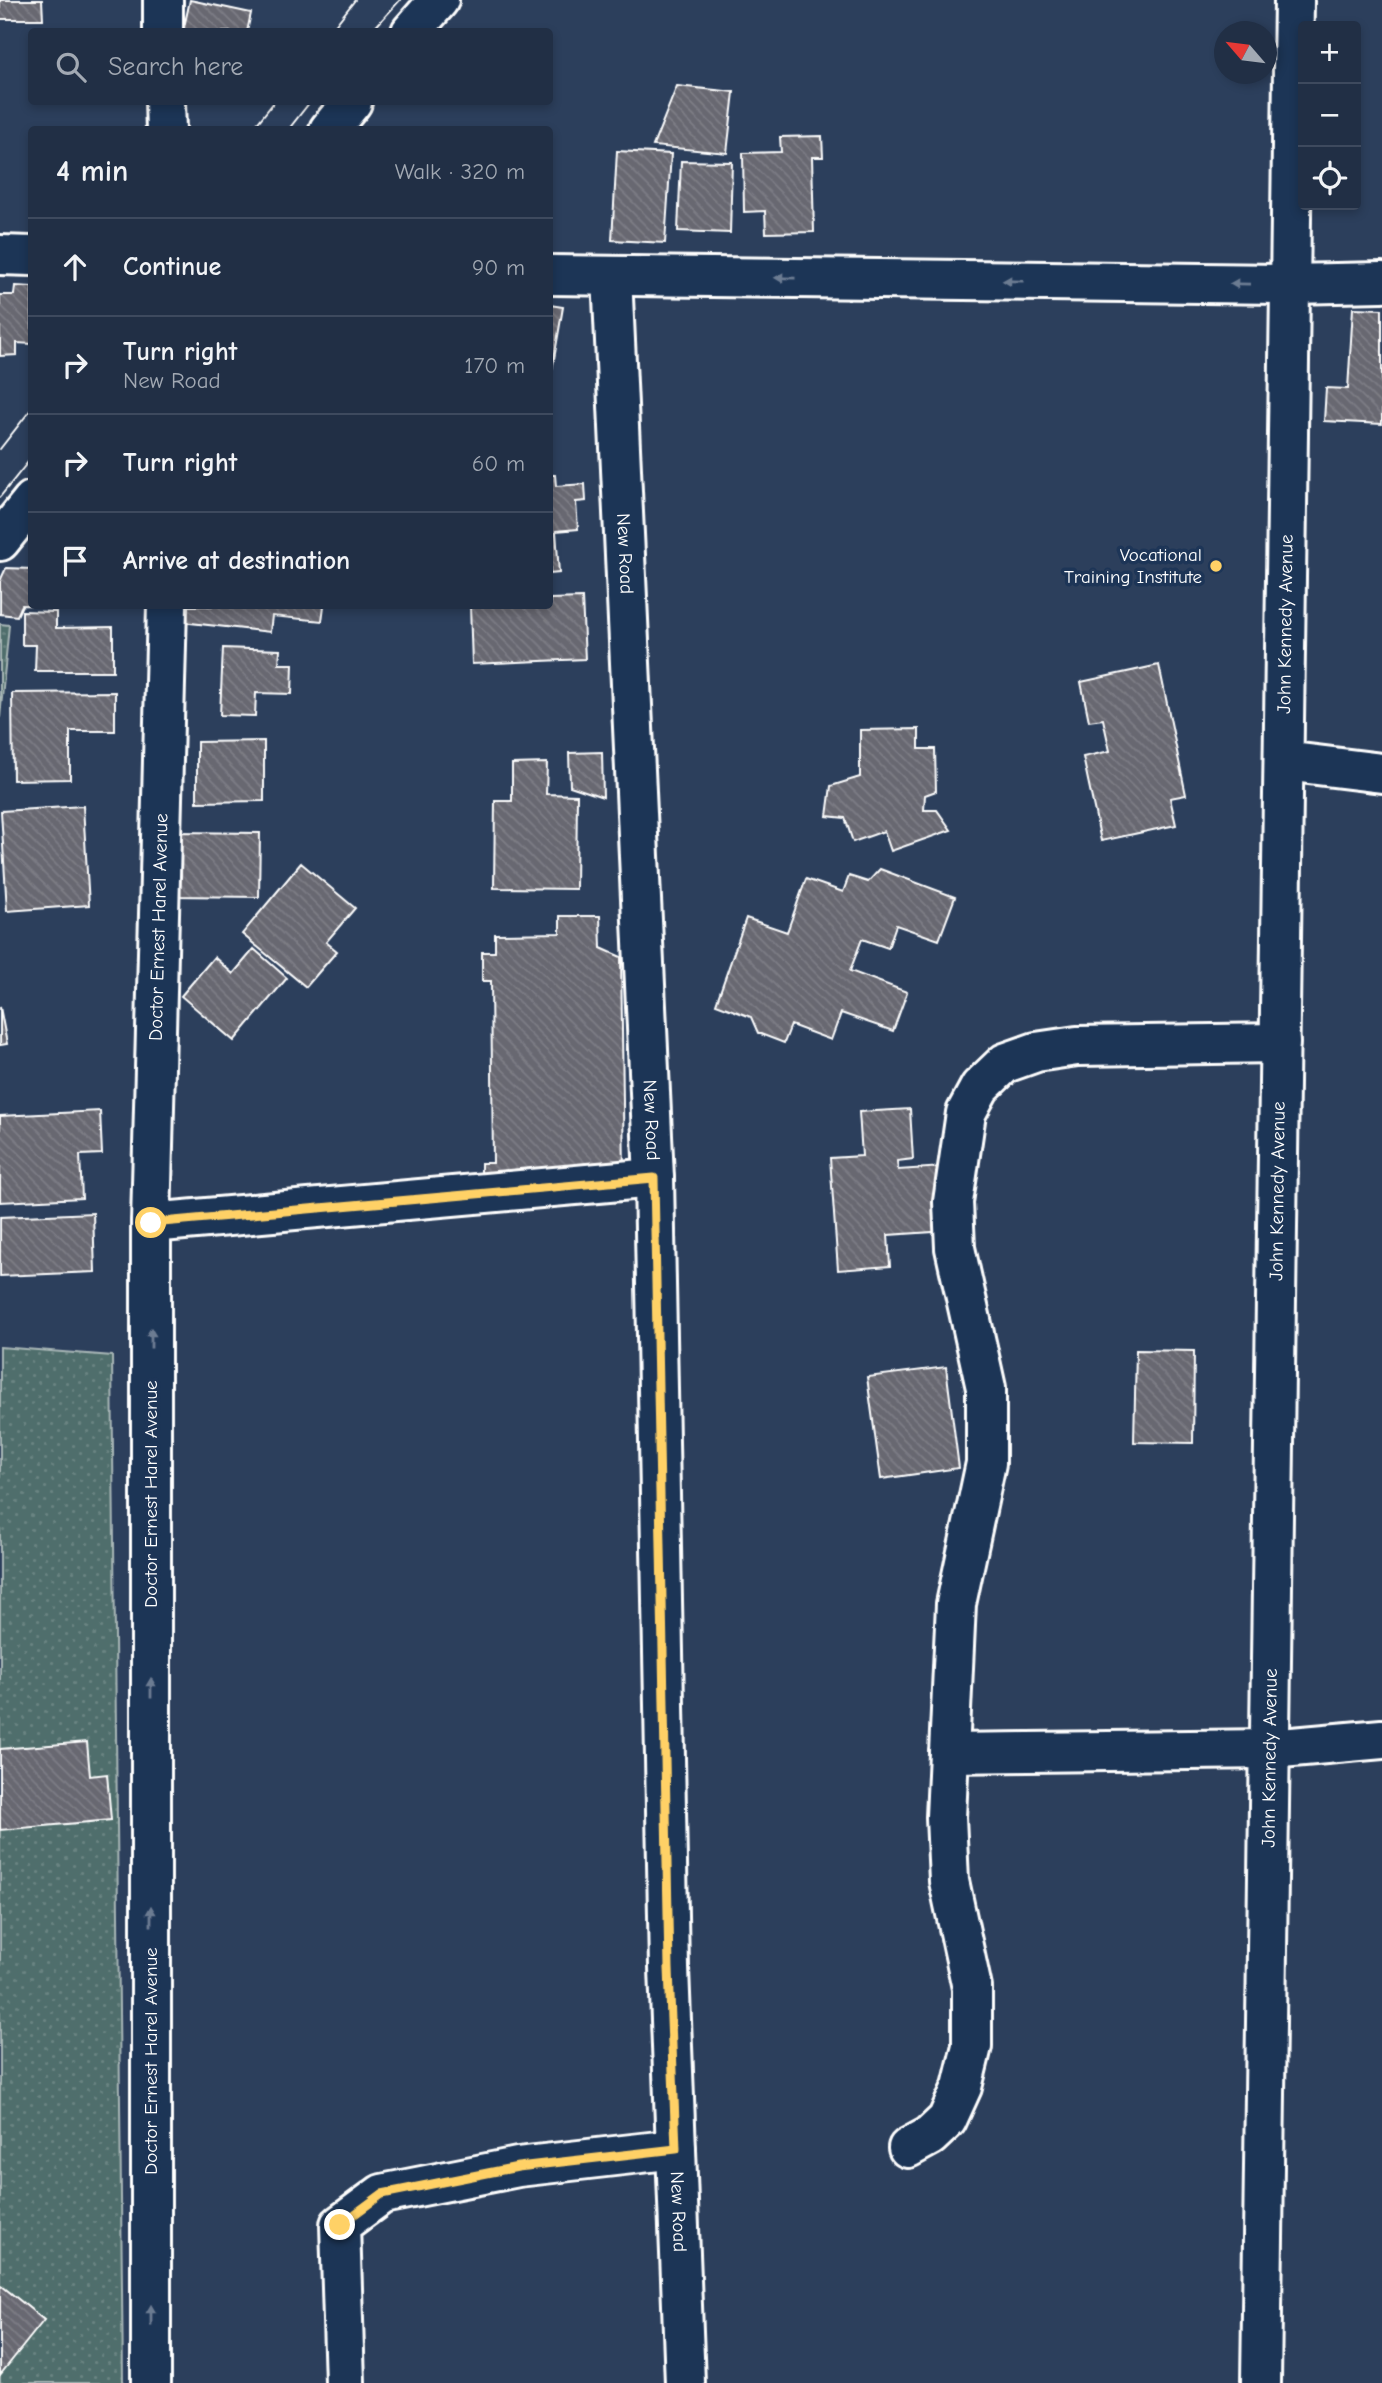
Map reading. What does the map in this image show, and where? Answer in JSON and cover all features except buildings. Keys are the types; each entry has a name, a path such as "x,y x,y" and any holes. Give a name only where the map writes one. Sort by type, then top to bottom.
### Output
{"street":[{"path":"163,0 163,28"},
{"path":"414,28 439,0"},
{"name":"John Kennedy Avenue","path":"1261,2383 1294,0"},
{"path":"165,105 166,126"},
{"path":"332,126 350,105"},
{"path":"0,255 28,256"},
{"path":"553,275 1290,284 1382,282"},
{"name":"New Road","path":"612,276 654,1178 669,1968 685,2383"},
{"path":"0,541 28,506"},
{"name":"Doctor Ernest Harel Avenue","path":"151,2383 151,1223 167,609"},
{"path":"1284,761 1370,769 1382,773"},
{"path":"908,2148 930,2136 947,2120 962,2087 972,2046 972,1988 949,1881 946,1817 956,1604 986,1463 986,1388 955,1248 953,1202 966,1113 980,1087 1005,1063 1036,1052 1077,1046 1280,1043"},
{"path":"151,1223 654,1178"},
{"path":"949,1753 1270,1749 1382,1739"},
{"path":"345,2383 340,2225 382,2194 518,2167 676,2149"}],"green space":[{"path":"0,624 9,625 0,718"},
{"path":"0,1347 112,1356 123,2383 0,2383"}],"tram line":[{"path":"333,28 355,0"},
{"path":"375,28 400,0"},
{"path":"255,126 272,105"},
{"path":"291,126 308,105"},
{"path":"0,449 28,413"},
{"path":"0,497 28,462"}],"place":[{"name":"Vocational Training Institute","path":"1216,566"}],"route":[{"path":"151,1223 654,1178 669,1968 676,2149 518,2167 382,2194 340,2225"}]}
